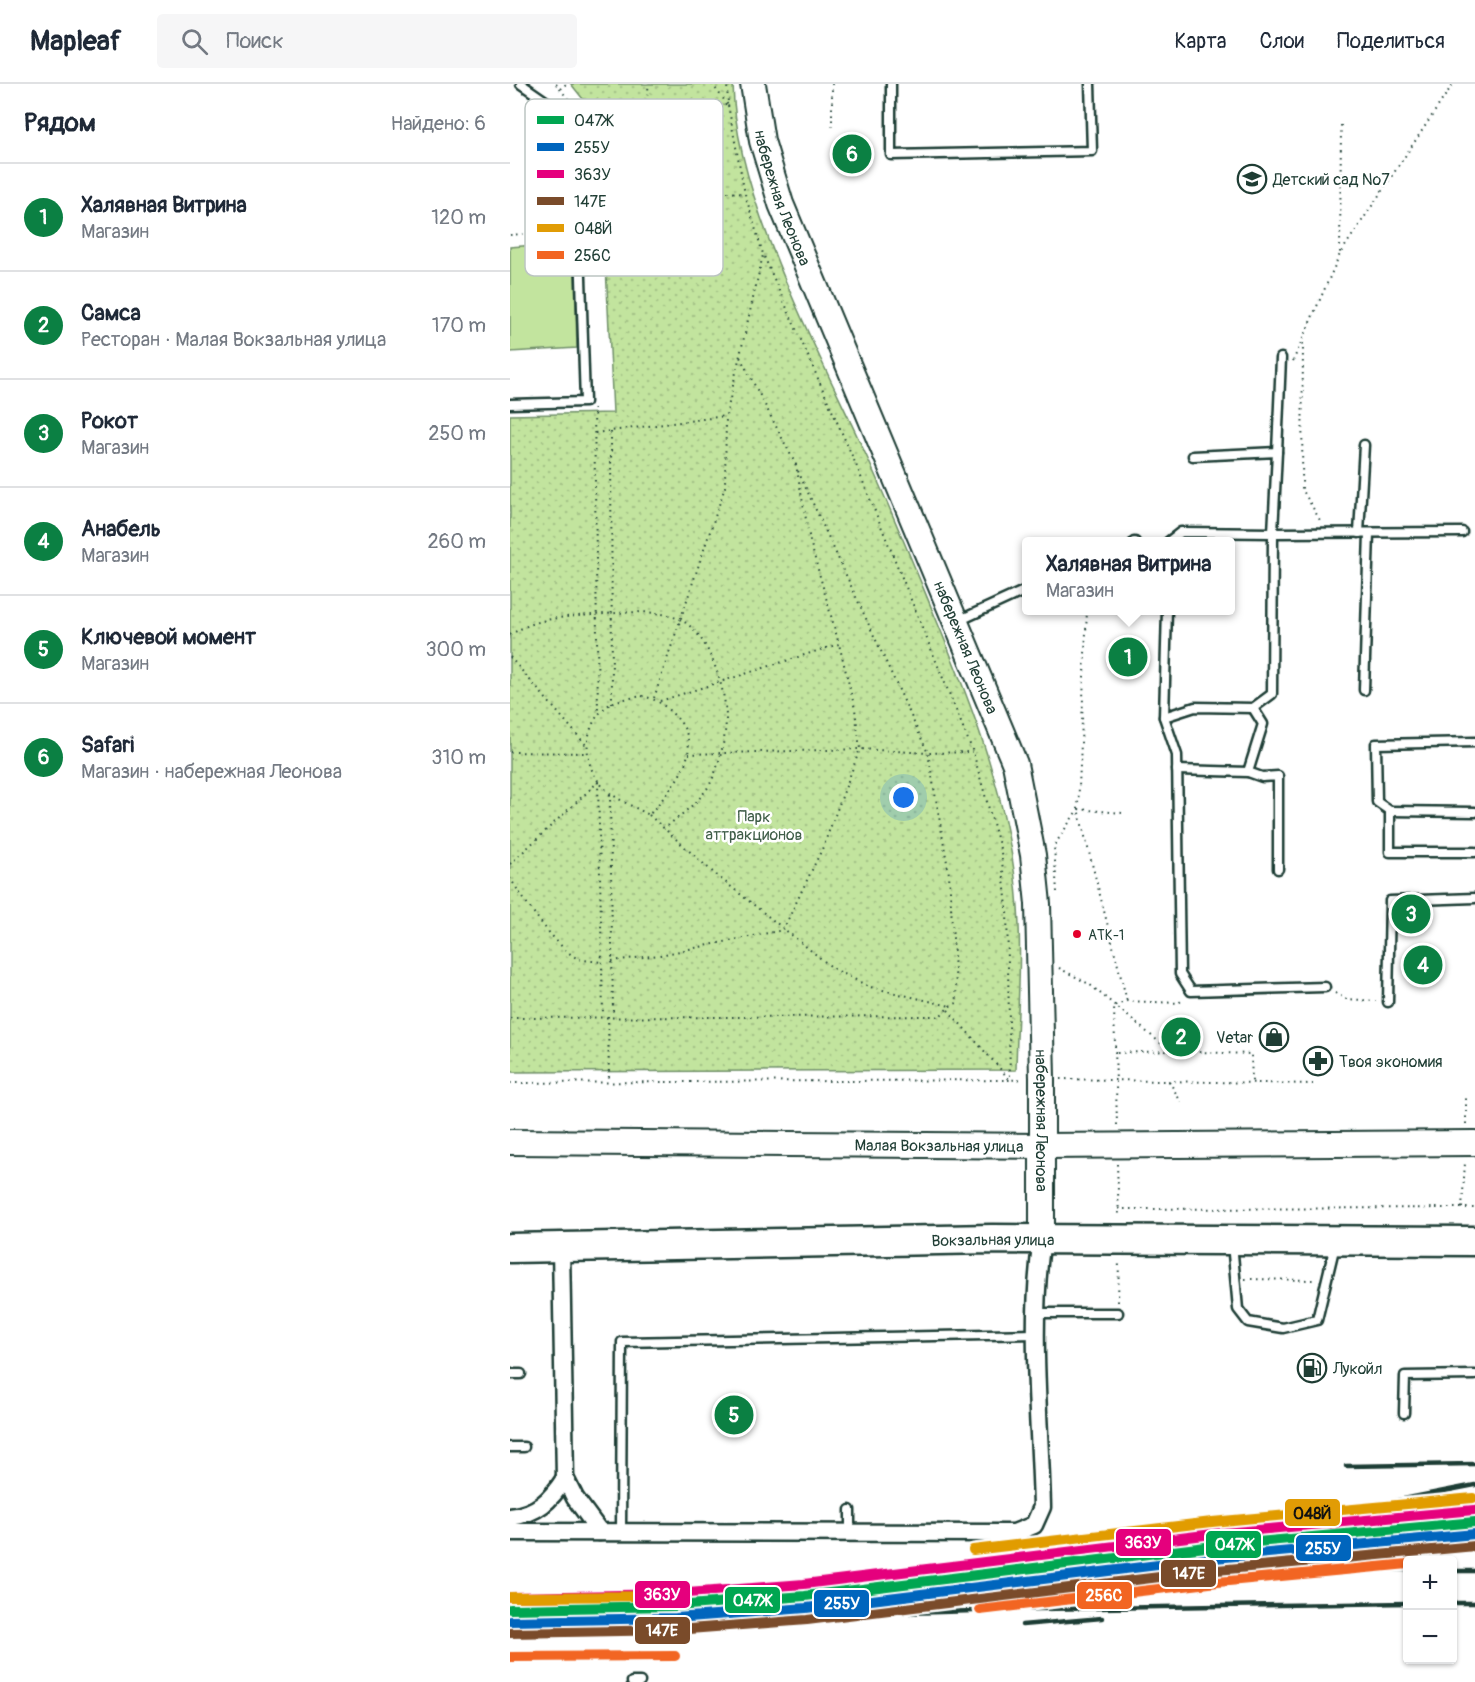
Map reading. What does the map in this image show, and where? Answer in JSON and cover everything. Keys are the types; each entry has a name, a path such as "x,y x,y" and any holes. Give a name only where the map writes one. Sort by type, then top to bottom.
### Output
{"highway":[{"name":"Вокзальная улица","path":"510,1248 1042,1239 1475,1241"}],"main road":[{"name":"набережная Леонова","path":"753,84 762,141 781,204 1016,764 1026,813 1038,904 1042,1078 1042,1239"},
{"name":"Малая Вокзальная улица","path":"510,1142 1042,1146 1475,1143"}],"street":[{"path":"510,1532 1014,1533 1034,1525 1042,1507 1037,1313 1038,1267 1042,1239"},
{"path":"561,1248 566,1478 574,1498 600,1532"},
{"path":"510,1517 526,1515 550,1501 566,1478"}],"lane":[{"path":"521,84 543,99"},
{"path":"891,84 891,155 1092,151 1090,84"},
{"path":"510,404 585,402 581,276"},
{"path":"1164,717 1195,706 1253,708 1272,694 1273,533 1281,358"},
{"path":"1359,532 1364,445"},
{"path":"1193,456 1277,452"},
{"path":"1174,537 1181,532 1462,532"},
{"path":"1364,690 1369,532"},
{"path":"956,622 1022,592"},
{"path":"1167,615 1164,717 1177,755 1180,974 1191,992 1325,987"},
{"path":"1248,772 1263,724 1253,708"},
{"path":"1475,742 1376,744 1377,802 1390,811 1475,812"},
{"path":"1177,770 1248,772 1262,777 1278,776 1278,869"},
{"path":"1390,811 1390,852 1475,852"},
{"path":"1388,1002 1390,901 1475,898"},
{"path":"1231,1240 1238,1309 1248,1322 1283,1328 1317,1320 1328,1281 1336,1239"},
{"path":"1037,1313 1118,1313"},
{"path":"621,1532 622,1342 1037,1334"},
{"path":"510,1374 521,1374"},
{"path":"1404,1413 1405,1376 1475,1376"},
{"path":"510,1447 524,1447"},
{"path":"850,1510 850,1534"},
{"path":"631,1682 640,1682"}],"path":[{"path":"556,84 569,99"},
{"path":"560,88 566,84"},
{"path":"646,99 649,84"},
{"path":"712,84 728,105"},
{"path":"728,84 728,105 745,194 763,254 857,467 973,752 1001,852 1007,907 1010,1080"},
{"path":"832,84 832,128"},
{"path":"1280,385 1303,343 1340,254 1453,84"},
{"path":"723,105 728,105"},
{"path":"1340,254 1341,124"},
{"path":"723,191 745,194"},
{"path":"510,235 525,234"},
{"path":"654,698 725,487 726,416 763,254"},
{"path":"1303,343 1302,489 1327,533"},
{"path":"598,782 610,793 649,815 783,930 834,969 870,987 950,1006 957,1003 950,874 928,753 796,465 739,355"},
{"path":"594,399 598,714 586,745 586,753 598,782 603,1016"},
{"path":"594,433 726,416"},
{"path":"611,432 612,703"},
{"path":"783,930 823,847 860,749 855,709 810,541 796,465"},
{"path":"510,635 523,627 555,617 643,613 681,619 698,634 720,681 726,718 720,753 710,783 704,792 664,829"},
{"path":"1086,615 1078,809 1127,1001"},
{"path":"660,701 839,644"},
{"path":"510,657 586,745"},
{"path":"598,714 612,703 642,696 660,701 684,724 689,754 681,775 649,815"},
{"path":"689,754 860,749 928,753 973,752"},
{"path":"510,752 586,753"},
{"path":"510,864 598,782"},
{"path":"610,793 613,1016"},
{"path":"1078,809 1122,813"},
{"path":"1057,892 1054,846 1078,809"},
{"path":"510,878 525,904 557,940 578,959 602,962"},
{"path":"612,961 660,955 783,930"},
{"path":"1059,958 1059,969 1089,984 1170,1051"},
{"path":"1325,987 1346,999 1388,1002"},
{"path":"1114,1006 1127,1001 1179,1003 1191,992"},
{"path":"510,1018 940,1017 950,1006"},
{"path":"1114,1006 1117,1053 1117,1145"},
{"path":"948,1010 1010,1080"},
{"path":"608,1016 609,1082"},
{"path":"1117,1053 1170,1051 1251,1054 1252,1083"},
{"path":"510,1083 1042,1078 1313,1084"},
{"path":"1169,1081 1181,1102"},
{"path":"1118,1209 1475,1208"},
{"path":"1236,1283 1245,1279 1328,1281"},
{"path":"1378,1523 1475,1518"}],"green space":[{"name":"Парк аттракционов","path":"571,84 733,84 737,129 763,224 803,322 901,534 963,685 999,794 1014,870 1018,908 1016,1070 510,1072 510,415 613,413 606,276 723,276 723,99 583,99"},
{"path":"525,246 525,276 575,276 577,348 510,352 510,247"}],"railway":[{"path":"1346,1466 1475,1464"},
{"path":"1065,1565 1475,1485"},
{"path":"1088,1575 1169,1568 1403,1570"},
{"path":"1457,1571 1475,1571"},
{"path":"675,1620 1041,1609 1403,1603"},
{"path":"1457,1603 1475,1603"},
{"path":"1022,1625 1102,1618"}],"transit line":[{"name":"048Й","path":"973,1550 1212,1522 1473,1498"},
{"name":"363У","path":"510,1597 675,1594 804,1584 1213,1534 1474,1510"},
{"name":"047Ж","path":"510,1609 676,1606 805,1596 1214,1546 1475,1522"},
{"name":"255У","path":"510,1621 676,1618 806,1608 1215,1558 1475,1534"},
{"name":"147Е","path":"510,1633 676,1630 807,1620 1217,1570 1475,1546"},
{"name":"256С","path":"980,1610 1218,1582 1403,1564"},
{"name":"048Й","path":"510,1597 675,1596"},
{"name":"256С","path":"510,1657 675,1656"}],"place":[{"name":"Safari","path":"852,154"},
{"name":"Детский сад №7","path":"1252,179"},
{"name":"Халявная Витрина","path":"1128,657"},
{"name":"Рокот","path":"1411,914"},
{"name":"АТК-1","path":"1077,934"},
{"name":"Анабель","path":"1423,965"},
{"name":"Самса","path":"1181,1037"},
{"name":"Vetar","path":"1274,1037"},
{"name":"Твоя экономия","path":"1318,1061"},
{"name":"Лукойл","path":"1312,1368"},
{"name":"Ключевой момент","path":"734,1415"}]}
